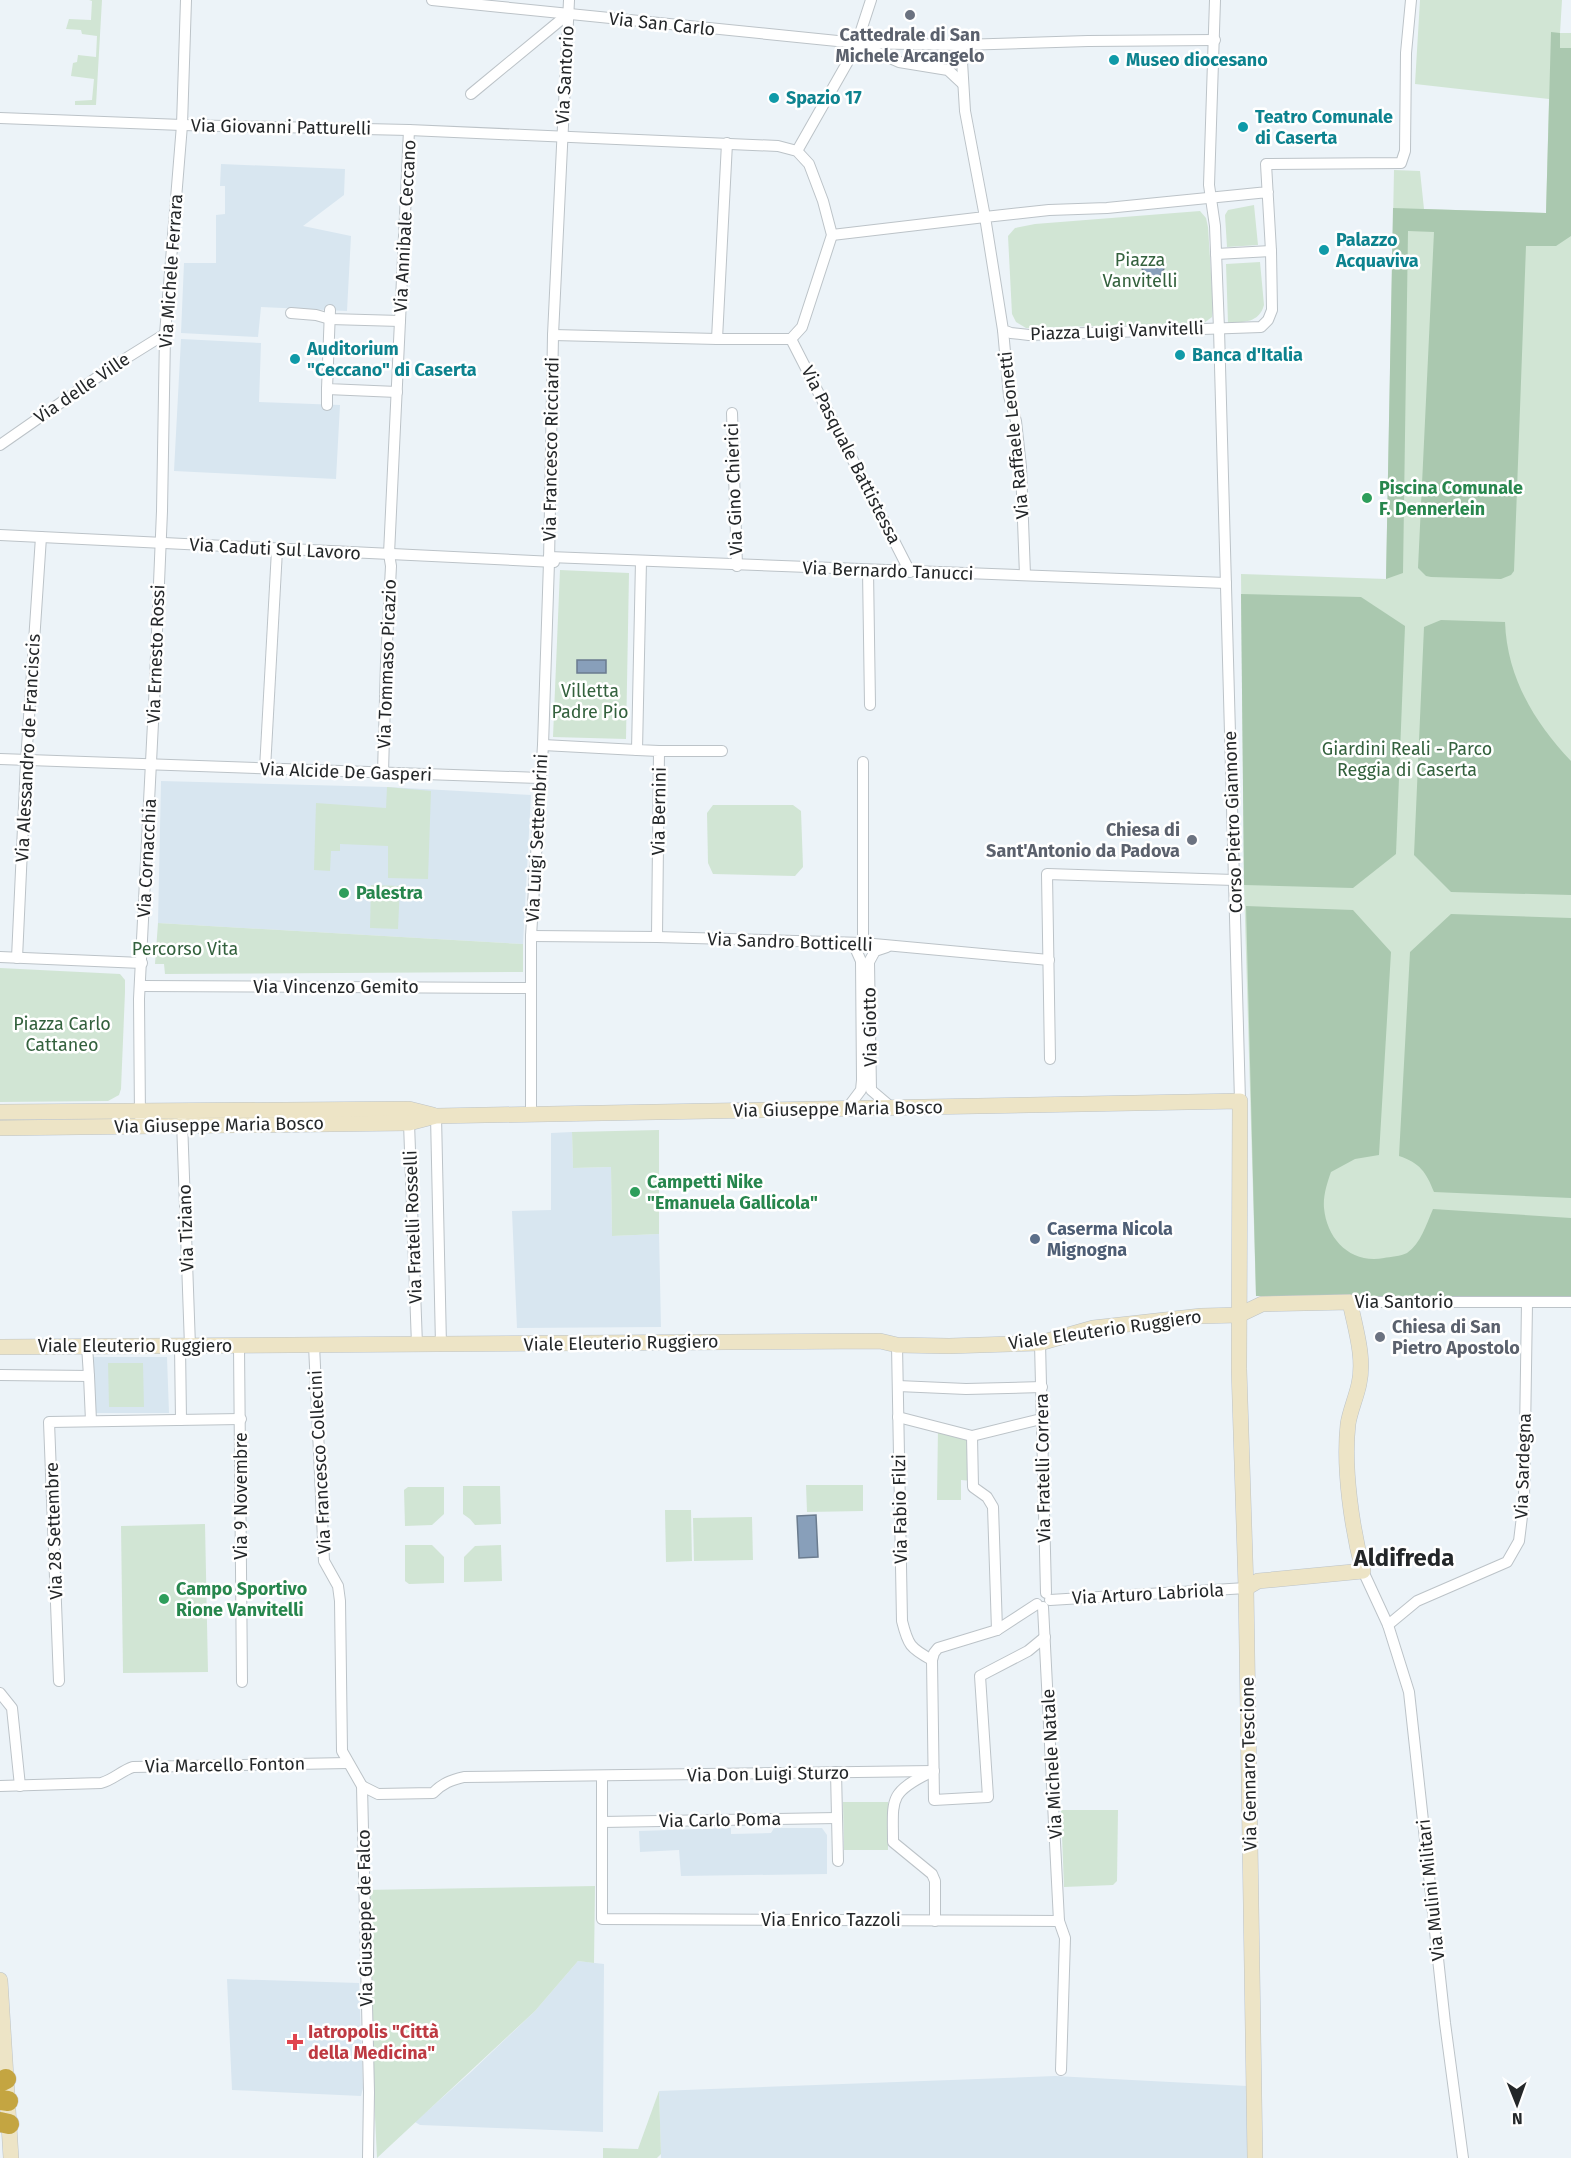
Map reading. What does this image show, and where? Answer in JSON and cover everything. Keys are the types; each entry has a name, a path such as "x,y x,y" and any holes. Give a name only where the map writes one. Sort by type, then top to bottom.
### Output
{"street":[{"name":"Via Michele Ferrara","path":"160,543 165,334 182,125 186,0"},
{"name":"Via San Carlo","path":"432,0 857,43"},
{"name":"Via Santorio","path":"553,335 569,0"},
{"path":"553,335 792,339 802,327 832,235 824,201 809,164 797,151 857,43 872,0"},
{"name":"Piazza Luigi Vanvitelli","path":"1003,330 1029,335 1219,328 1216,254 1207,199 1215,0"},
{"path":"1219,328 1261,327 1268,320 1272,310 1266,164 1401,163 1405,152 1406,53 1411,0"},
{"path":"471,93 568,14"},
{"path":"857,43 961,45 1215,40"},
{"path":"857,43 899,62 948,70 962,79"},
{"path":"961,45 965,111 1003,330"},
{"name":"Via Giovanni Patturelli","path":"0,118 562,136 778,146 797,151"},
{"name":"Via Annibale Ceccano","path":"389,554 410,130"},
{"path":"717,339 727,143"},
{"path":"832,235 1049,210 1107,208 1268,192"},
{"path":"1216,254 1271,251"},
{"name":"Via Annibale Ceccano","path":"291,313 400,321"},
{"path":"327,405 330,315"},
{"name":"Corso Pietro Giannone","path":"1219,328 1240,1101 1239,1369"},
{"name":"Via Raffaele Leonetti","path":"1003,330 1009,396 1016,421 1021,467 1025,575"},
{"name":"Via delle Ville","path":"0,445 112,367 165,334"},
{"name":"Via Francesco Ricciardi","path":"549,560 553,335"},
{"name":"Via Pasquale Battistessa","path":"792,339 910,572"},
{"path":"327,389 397,392"},
{"name":"Via Gino Chierici","path":"732,413 737,566"},
{"name":"Via Caduti Sul Lavoro","path":"0,535 277,550 549,560"},
{"name":"Via Alessandro de Franciscis","path":"17,958 40,537"},
{"name":"Via Ernesto Rossi","path":"152,766 160,543"},
{"path":"266,770 277,550"},
{"name":"Via Tommaso Picazio","path":"383,773 391,566 389,554"},
{"name":"Via Bernardo Tanucci","path":"549,560 1226,583"},
{"name":"Via Luigi Settembrini","path":"531,1114 531,932 543,745 549,560"},
{"name":"Via Bernini","path":"641,564 637,750 659,752 657,934"},
{"path":"868,570 870,705"},
{"path":"543,745 637,750"},
{"path":"659,752 722,751"},
{"name":"Via Alcide De Gasperi","path":"0,759 26,762 540,778"},
{"name":"Via Giotto","path":"846,1110 861,1090 862,1080 861,961 858,943 863,762"},
{"name":"Via Cornacchia","path":"142,986 152,766"},
{"path":"1050,1059 1047,874 1234,880"},
{"name":"Via Sandro Botticelli","path":"531,932 657,934 858,943 1048,960"},
{"name":"Via Giotto","path":"890,946 875,951 869,962 871,1090 893,1108"},
{"path":"0,957 142,963"},
{"path":"140,1126 140,999 142,986"},
{"name":"Via Vincenzo Gemito","path":"142,986 531,988"},
{"name":"Via Giuseppe Maria Bosco","path":"0,1112 182,1110 436,1116 1240,1101"},
{"name":"Via Tiziano","path":"181,1420 185,1346 182,1110"},
{"name":"Via Giuseppe Maria Bosco","path":"0,1128 182,1126 409,1116"},
{"name":"Via Fratelli Rosselli","path":"409,1116 417,1345"},
{"name":"Via Fratelli Rosselli","path":"436,1116 441,1345"},
{"path":"1246,1588 1258,1581 1363,1571 1354,1538 1348,1478 1348,1424 1360,1382 1360,1348 1350,1302"},
{"name":"Via Santorio","path":"1239,1315 1262,1304 1571,1302"},
{"name":"Via Sardegna","path":"1388,1625 1417,1601 1507,1562 1519,1541 1524,1500 1527,1303"},
{"name":"Viale Eleuterio Ruggiero","path":"0,1347 880,1341 897,1345 975,1346 1040,1343 1093,1328 1201,1316 1239,1315"},
{"name":"Via Fratelli Correra","path":"1040,1343 1044,1601"},
{"name":"Via Francesco Collecini","path":"314,1345 324,1561 338,1586 339,1594 342,1750 362,1786"},
{"name":"Via Fabio Filzi","path":"897,1345 902,1621 908,1643 916,1651 932,1660"},
{"path":"87,1346 91,1421 241,1419"},
{"name":"Via 9 Novembre","path":"239,1346 242,1682"},
{"name":"Via Gennaro Tescione","path":"1239,1369 1246,1588 1256,2158"},
{"path":"0,1375 89,1376"},
{"path":"898,1386 966,1389 1042,1387"},
{"path":"898,1417 972,1436 1041,1419"},
{"name":"Via 28 Settembre","path":"59,1681 50,1422 91,1421"},
{"path":"972,1436 973,1487 987,1497 993,1507 997,1630"},
{"name":"Via Mulini Militari","path":"1363,1571 1388,1625 1409,1692 1445,2023 1463,2158"},
{"name":"Via Arturo Labriola","path":"1044,1601 1246,1588"},
{"path":"1044,1601 997,1630 938,1648 934,1653 932,1660 934,1800 988,1797 980,1676 1028,1651 1046,1637"},
{"name":"Via Michele Natale","path":"1044,1601 1059,1922 1065,1938 1061,2070"},
{"path":"0,1693 12,1708 20,1785"},
{"name":"Via Marcello Fonton","path":"0,1786 101,1783 133,1767 348,1763"},
{"path":"934,1771 906,1784 893,1802 893,1842 932,1874 935,1881 935,1921"},
{"name":"Via Don Luigi Sturzo","path":"362,1786 378,1794 433,1793 440,1785 464,1777 934,1771"},
{"path":"836,1772 838,1861"},
{"path":"602,1777 602,1822"},
{"name":"Via Giuseppe de Falco","path":"362,1786 369,2092 368,2158"},
{"name":"Via Carlo Poma","path":"602,1822 837,1818"},
{"name":"Via Enrico Tazzoli","path":"602,1822 602,1919 1059,1922"},
{"path":"0,1980 5,2123 11,2158"}],"shaded area":[{"path":"221,164 345,169 344,195 303,226 351,236 347,311 261,307 258,337 181,333 184,263 216,263 216,215 225,214 225,186 220,186"},
{"path":"181,339 261,343 259,402 340,405 336,479 174,471"},
{"path":"161,781 387,787 531,795 523,944 158,923"},
{"path":"572,1132 573,1168 611,1167 612,1236 659,1234 661,1327 517,1328 512,1211 551,1210 551,1133"},
{"path":"88,1357 167,1357 169,1413 91,1413"},
{"path":"731,1828 731,1834 771,1833 774,1828 822,1828 827,1835 827,1874 681,1876 679,1850 640,1852 639,1831"},
{"path":"578,1961 604,1964 603,2132 420,2125 415,2122 535,2011"},
{"name":"Iatropolis \"Città della Medicina\"","path":"227,1979 359,1983 363,2088 361,2096 232,2090"},
{"path":"1055,2076 1247,2086 1248,2158 661,2158 659,2091"}],"green space":[{"path":"89,0 102,0 96,105 75,105 75,101 92,100 94,79 71,76 73,63 77,62 78,55 96,57 97,36 82,34 81,30 66,29 69,19 91,20 92,1"},
{"name":"Giardini Reali - Parco Reggia di Caserta","path":"1420,0 1562,0 1560,33 1571,33 1571,1297 1256,1296 1244,885 1241,574 1386,579 1394,170 1420,171 1424,209 1546,213 1549,99 1415,84"},
{"path":"1551,32 1560,33 1560,48 1571,48 1571,236 1556,246 1526,246 1514,571 1511,575 1501,579 1431,577 1426,576 1418,568 1434,232 1408,231 1403,573 1386,579 1393,208 1546,213"},
{"path":"1254,205 1258,245 1227,247 1225,215 1228,210"},
{"name":"Piazza Vanvitelli","path":"1200,211 1206,218 1208,227 1213,305 1212,317 1204,323 1026,328 1016,322 1012,314 1008,236 1015,228 1035,224"},
{"path":"1260,262 1264,305 1262,311 1250,320 1228,323 1226,264"},
{"name":"Villetta Padre Pio","path":"560,570 629,573 626,739 553,737"},
{"path":"1241,594 1361,597 1405,626 1396,854 1353,888 1244,885"},
{"path":"1441,620 1505,622 1511,661 1525,698 1545,731 1571,761 1571,895 1451,892 1414,855 1424,627"},
{"path":"387,787 431,791 428,879 388,878 388,846 340,844 340,851 331,851 330,871 314,870 316,803 386,808"},
{"path":"713,805 793,805 801,811 803,867 795,876 713,874 708,863 707,813"},
{"path":"371,885 400,886 398,929 370,928"},
{"path":"1246,906 1353,910 1391,952 1379,1155 1355,1159 1331,1172 1324,1208 1326,1220 1336,1239 1351,1253 1361,1257 1384,1258 1405,1254 1412,1249 1423,1233 1433,1209 1571,1218 1571,1297 1256,1296"},
{"path":"1451,914 1571,918 1571,1198 1434,1192 1421,1169 1399,1156 1410,952"},
{"name":"Percorso Vita","path":"158,923 523,944 523,972 165,974 164,964 155,964"},
{"name":"Piazza Carlo Cattaneo","path":"0,968 120,974 125,980 125,992 119,1095 108,1101 0,1102"},
{"name":"Campetti Nike \"Emanuela Gallicola\"","path":"659,1130 659,1234 612,1236 611,1167 573,1168 572,1132"},
{"path":"108,1363 143,1363 144,1407 109,1407"},
{"path":"938,1427 972,1436 972,1481 961,1480 961,1500 937,1500"},
{"path":"806,1485 863,1485 863,1511 807,1512"},
{"path":"463,1486 500,1486 501,1524 475,1525 463,1514"},
{"path":"408,1487 444,1487 444,1514 432,1525 405,1526 404,1490"},
{"path":"665,1510 691,1510 692,1561 666,1562"},
{"path":"752,1517 753,1560 694,1561 693,1518"},
{"name":"Campo Sportivo Rione Vanvitelli","path":"205,1524 208,1672 123,1673 121,1526"},
{"path":"405,1545 432,1545 444,1557 444,1583 409,1584 405,1581"},
{"path":"501,1545 502,1581 464,1582 464,1557 475,1546"},
{"path":"843,1802 888,1802 888,1850 844,1850"},
{"path":"1061,1810 1118,1810 1117,1881 1113,1885 1064,1887"},
{"path":"595,1886 594,1963 578,1961 535,2011 377,2158 364,1890"},
{"path":"659,2091 661,2154 657,2158 603,2158 603,2148 638,2149"}],"water":[{"path":"1153,256 1161,259 1164,267 1161,275 1153,278 1145,275 1142,267 1145,259"},
{"path":"577,660 606,660 606,673 577,673"},
{"path":"816,1515 818,1557 799,1558 797,1516"}],"place":[{"name":"Cattedrale di San Michele Arcangelo","path":"910,15"},
{"name":"Museo diocesano","path":"1114,60"},
{"name":"Spazio 17","path":"774,98"},
{"name":"Teatro Comunale di Caserta","path":"1243,127"},
{"name":"Palazzo Acquaviva","path":"1324,250"},
{"name":"Banca d'Italia","path":"1180,355"},
{"name":"Auditorium \"Ceccano\" di Caserta","path":"295,359"},
{"name":"Piscina Comunale F. Dennerlein","path":"1367,498"},
{"name":"Chiesa di Sant'Antonio da Padova","path":"1192,840"},
{"name":"Palestra","path":"344,893"},
{"name":"Campetti Nike \"Emanuela Gallicola\"","path":"635,1192"},
{"name":"Caserma Nicola Mignogna","path":"1035,1239"},
{"name":"Chiesa di San Pietro Apostolo","path":"1380,1337"},
{"name":"Campo Sportivo Rione Vanvitelli","path":"164,1599"},
{"name":"Iatropolis \"Città della Medicina\"","path":"295,2042"}],"district":[{"name":"Aldifreda","path":"1404,1558"}]}
